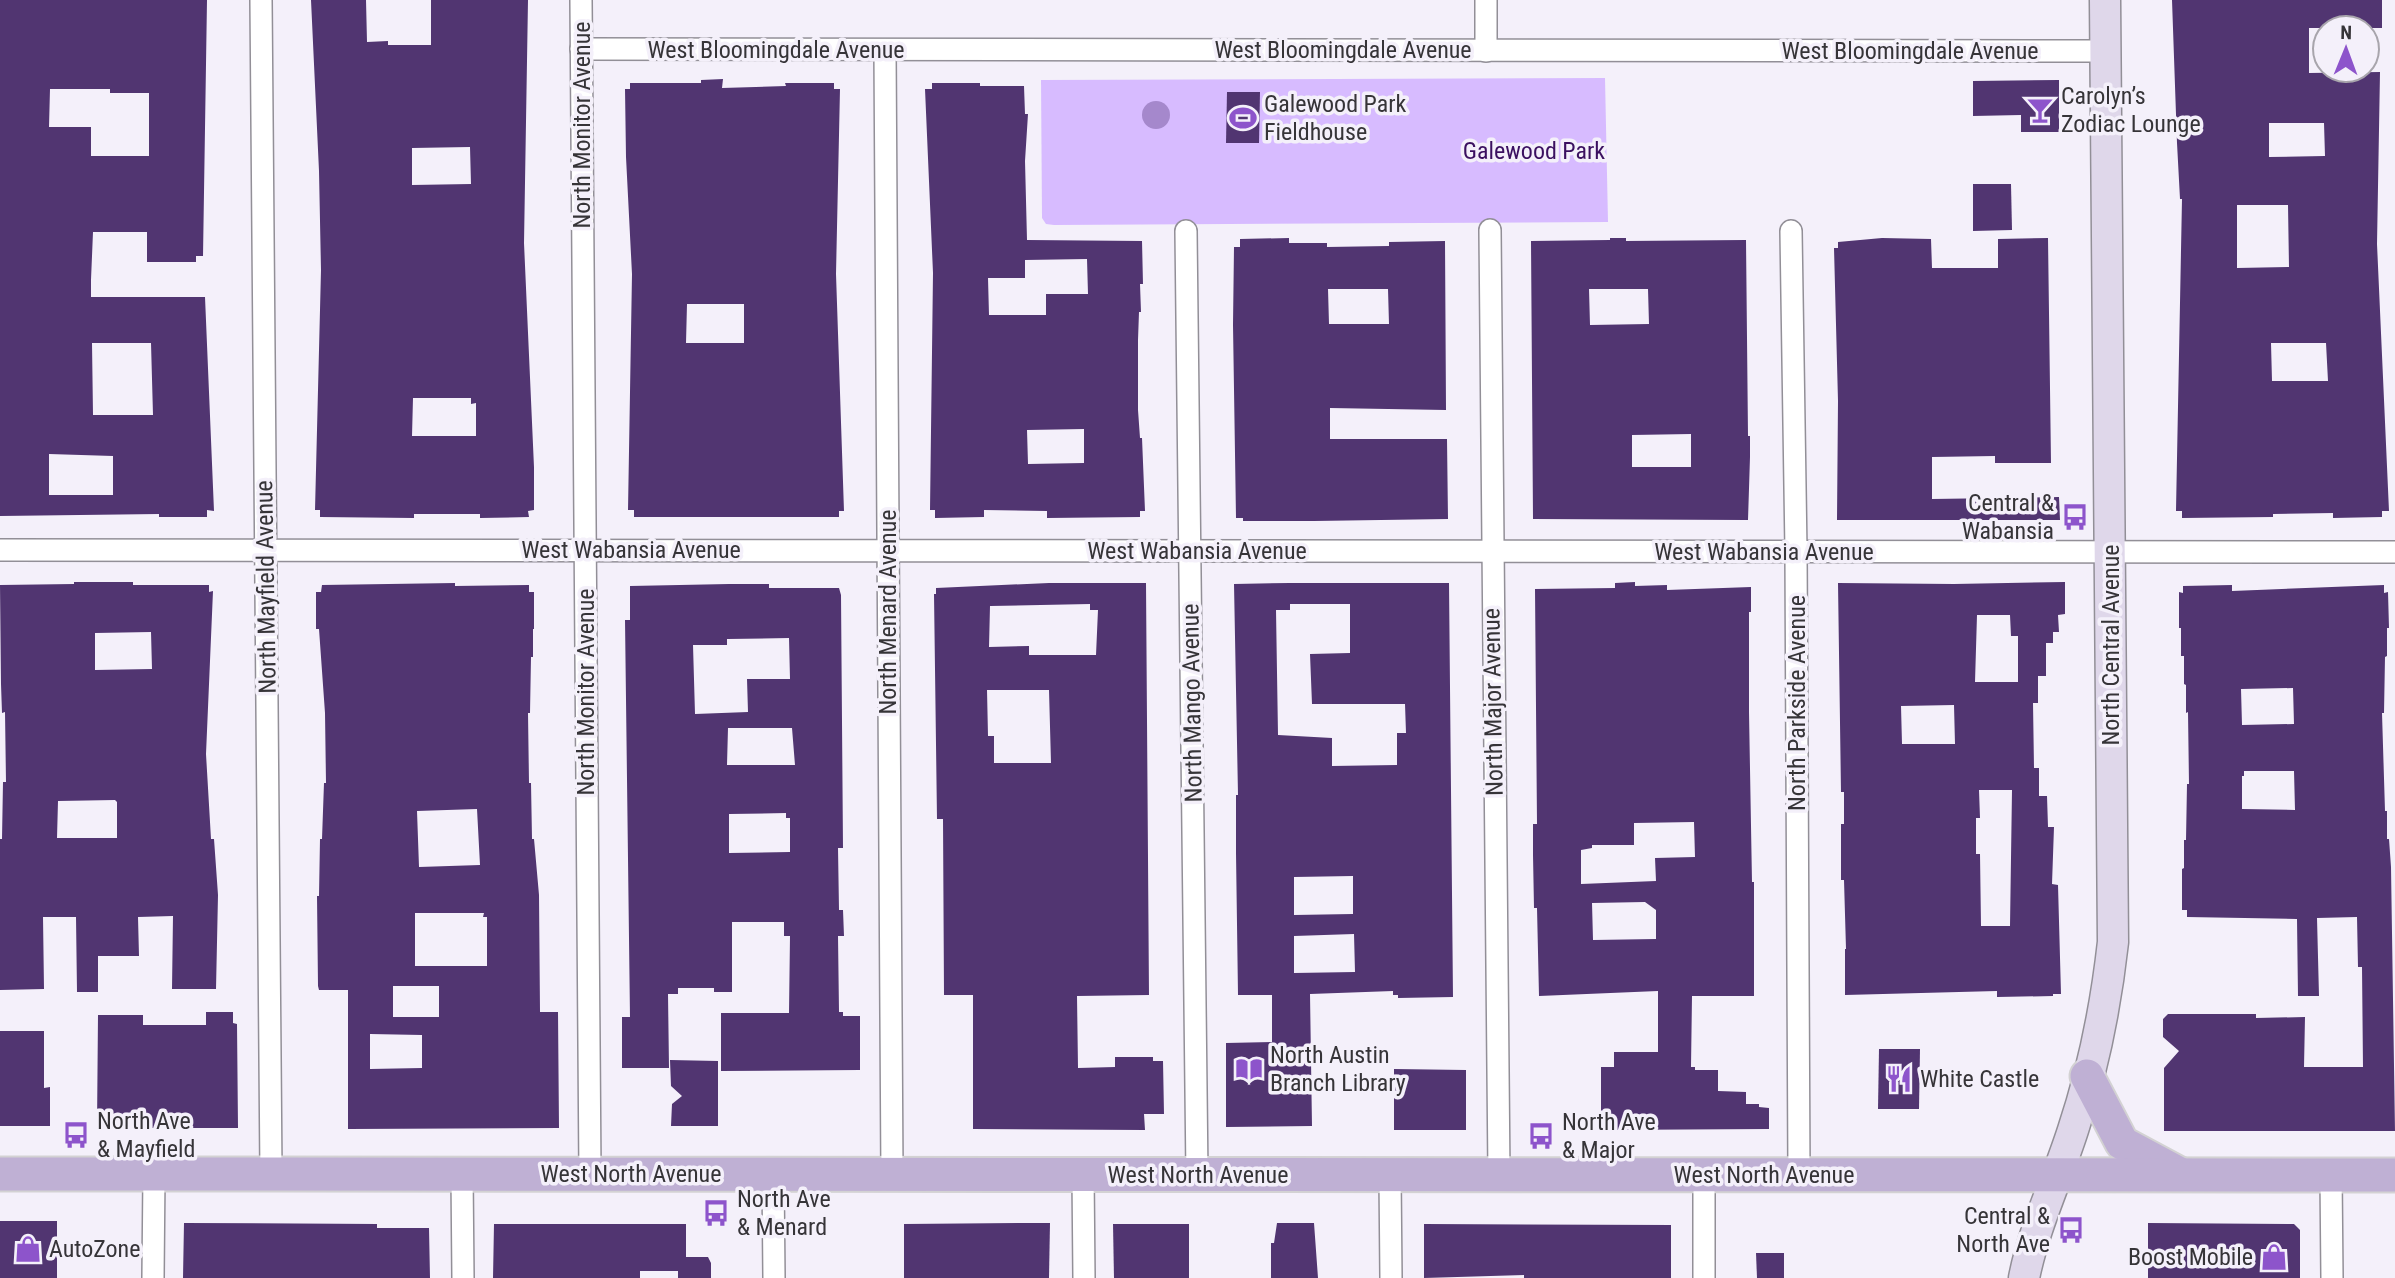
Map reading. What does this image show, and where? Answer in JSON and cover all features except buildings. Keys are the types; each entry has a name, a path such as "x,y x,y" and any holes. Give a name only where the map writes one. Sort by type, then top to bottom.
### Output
{"main road":[{"path":"2087,1076 2122,1143 2183,1175"},
{"name":"West North Avenue","path":"0,1174 2395,1175"}],"street":[{"name":"North Mayfield Avenue","path":"261,0 271,1174"},
{"name":"North Monitor Avenue","path":"581,0 590,1174"},
{"path":"1486,0 1486,51"},
{"name":"North Central Avenue","path":"2024,1278 2040,1221 2073,1130 2107,995 2113,942 2105,0"},
{"name":"West Bloomingdale Avenue","path":"581,49 2106,51"},
{"name":"North Menard Avenue","path":"885,50 892,1175"},
{"name":"North Major Avenue","path":"1490,230 1499,1175"},
{"name":"North Mango Avenue","path":"1185,231 1197,1175"},
{"name":"North Parkside Avenue","path":"1791,231 1796,551 1799,1175"},
{"name":"West Wabansia Avenue","path":"0,550 2395,552"},
{"path":"153,1278 154,1174"},
{"path":"462,1174 463,1278"},
{"path":"1083,1174 1084,1278"},
{"path":"773,1175 774,1278"},
{"path":"1390,1175 1391,1278"},
{"path":"1704,1175 1704,1278"},
{"path":"2331,1175 2332,1278"}],"green space":[{"name":"Galewood Park","path":"1605,78 1608,222 1054,225 1046,224 1042,218 1041,80"}],"shaded area":[{"path":"1156,101 1166,105 1170,115 1166,125 1156,129 1146,125 1142,115 1146,105"}],"place":[{"name":"Carolyn’s Zodiac Lounge","path":"2040,110"},
{"name":"Galewood Park Fieldhouse","path":"1243,118"},
{"name":"Central & Wabansia","path":"2075,517"},
{"name":"North Austin Branch Library","path":"1249,1069"},
{"name":"White Castle","path":"1899,1079"},
{"name":"North Ave & Mayfield","path":"76,1135"},
{"name":"North Ave & Major","path":"1541,1136"},
{"name":"North Ave & Menard","path":"716,1213"},
{"name":"Central & North Ave","path":"2071,1230"},
{"name":"AutoZone","path":"28,1249"},
{"name":"Boost Mobile","path":"2274,1257"}]}
